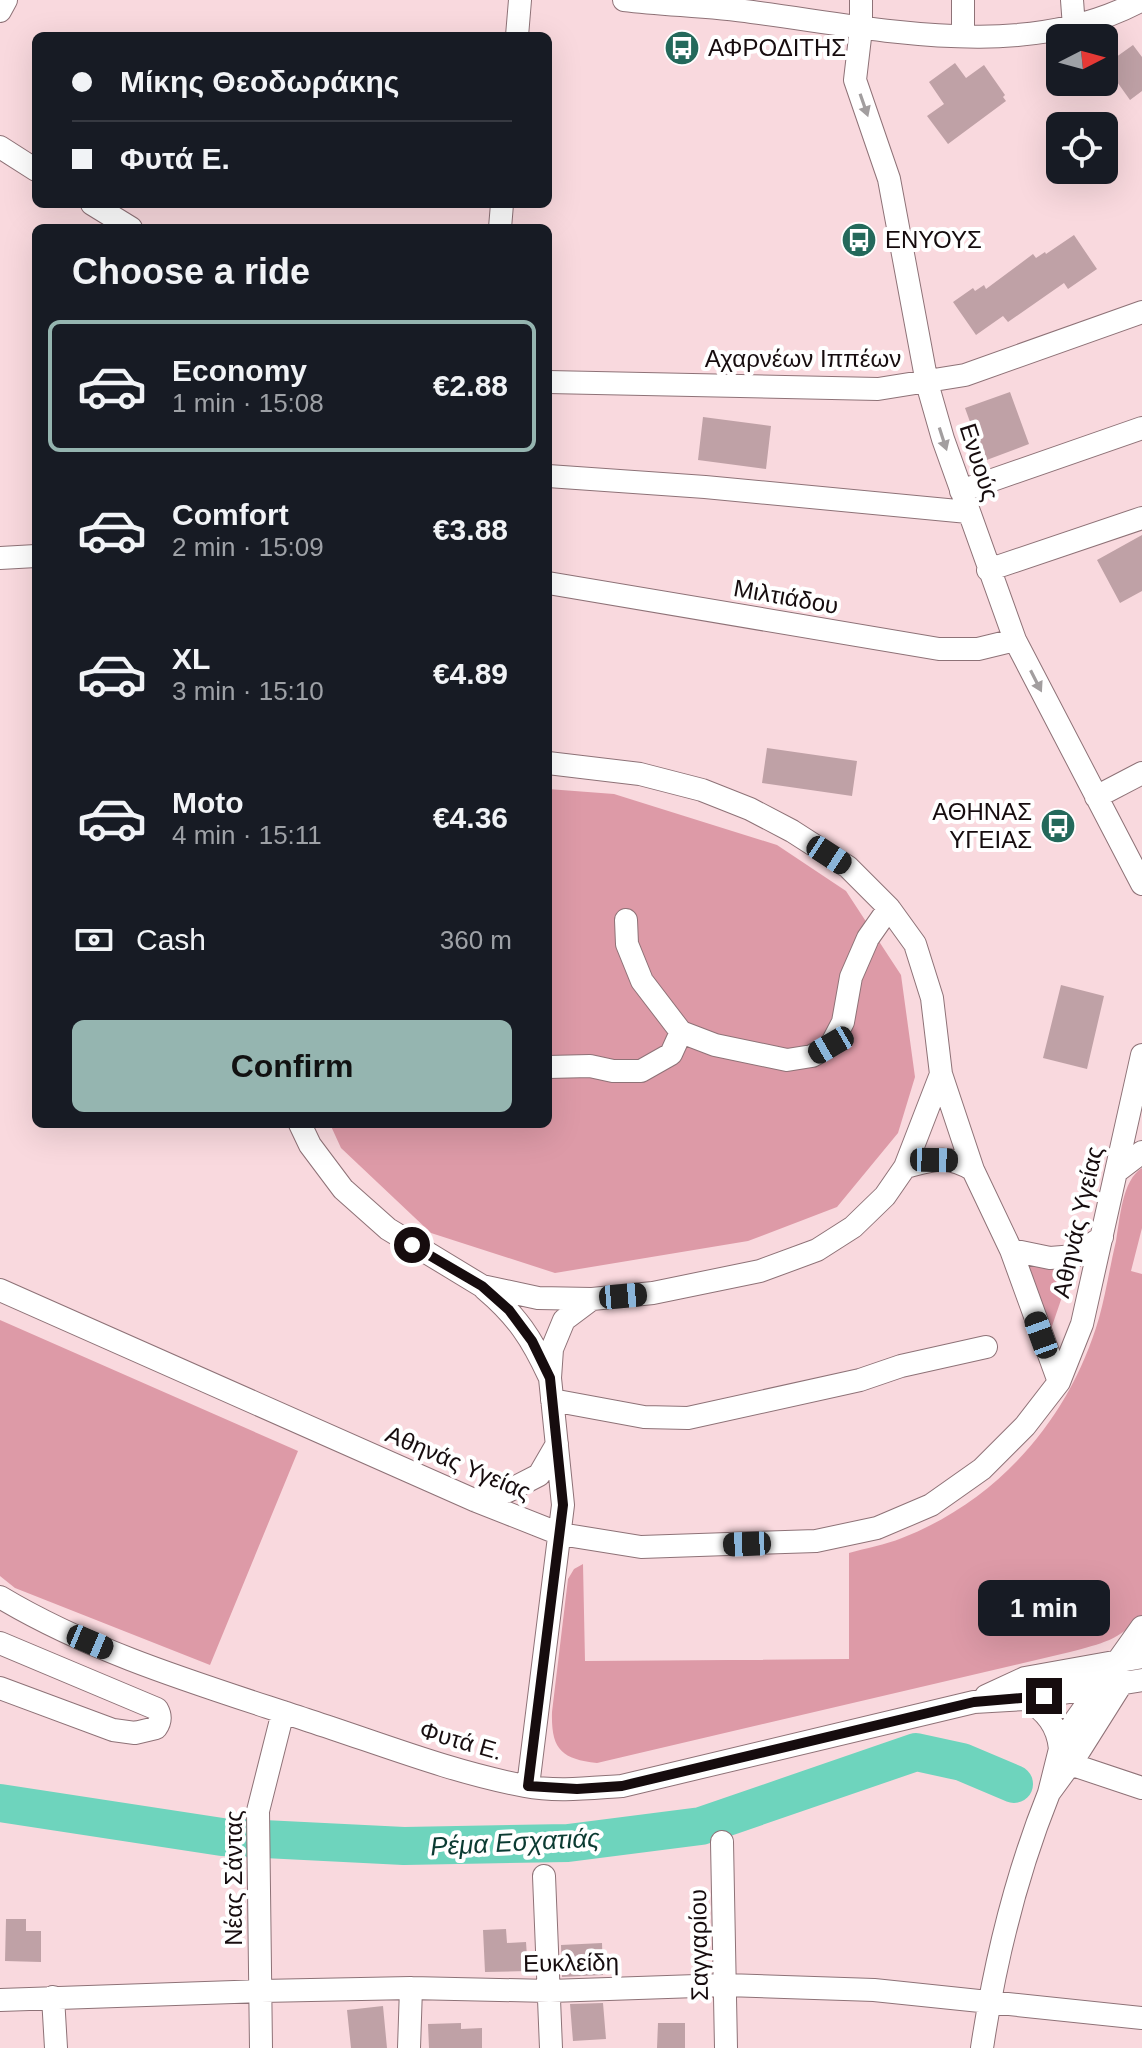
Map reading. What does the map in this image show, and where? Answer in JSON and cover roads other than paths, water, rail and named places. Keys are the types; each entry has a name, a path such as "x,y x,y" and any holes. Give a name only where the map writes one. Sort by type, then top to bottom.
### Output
{"street":[{"path":"0,11 6,0"},
{"path":"517,32 520,0"},
{"path":"624,0 750,6 861,29 963,36 1046,33"},
{"name":"Ενυούς","path":"861,0 855,80 889,179 927,383 964,502 1015,640 1142,884"},
{"path":"963,0 963,36"},
{"path":"1072,0 1074,24"},
{"path":"1084,24 1116,14 1142,0"},
{"path":"0,147 32,167"},
{"path":"98,208 124,224"},
{"name":"Αχαρνέων Ιππέων","path":"552,382 878,389 965,375 1142,312"},
{"path":"552,476 964,502 1142,428"},
{"path":"988,570 1142,518"},
{"path":"0,558 32,556"},
{"name":"Μιλτιάδου","path":"552,584 939,649 978,649 1015,640"},
{"path":"552,763 640,774 702,790 750,809 792,831 848,867 889,908 915,944 932,998 941,1074 973,1170 1011,1250 1059,1382"},
{"path":"1096,797 1142,773"},
{"path":"626,920 627,944 642,981 681,1032 715,1045 787,1060 812,1056 831,1045 843,1022 851,977 868,938 889,908"},
{"path":"552,1067 590,1066 613,1071 641,1071 671,1054 681,1032"},
{"name":"Αθηνάς Υγείας","path":"0,1290 474,1500 560,1534 641,1547 816,1541 877,1528 931,1505 982,1469 1025,1426 1059,1382 1082,1324 1142,1055"},
{"path":"482,1286 538,1298 592,1299 653,1293 760,1271 817,1250 853,1227 885,1196 905,1167 941,1074"},
{"path":"302,1128 310,1145 343,1189 384,1226 482,1286 509,1310 532,1341 551,1389"},
{"path":"1116,1172 1142,1152"},
{"path":"905,1167 934,1160 957,1160 973,1170"},
{"path":"1011,1250 1050,1258 1075,1256 1102,1237"},
{"path":"528,1786 563,1505 551,1389 552,1349 564,1320 592,1299"},
{"path":"551,1389 644,1417 688,1418 860,1380 901,1366 986,1347"},
{"path":"474,1500 508,1491 539,1475 557,1444"},
{"name":"Φυτά Ε.","path":"0,1597 39,1621 116,1653 467,1773 528,1786 577,1789 622,1786 974,1702 1026,1699 1132,1682"},
{"path":"982,2048 1016,1885 1049,1793 1097,1687 1142,1627"},
{"path":"0,1643 157,1709 161,1715 160,1723 156,1728 135,1733 113,1730 0,1688"},
{"name":"Φυτά Ε.","path":"974,1702 1025,1678 1142,1657"},
{"path":"1065,1757 1132,1682 1118,1661"},
{"path":"1026,1699 1045,1712 1065,1757 1142,1788"},
{"name":"Νέας Σάντας","path":"261,2048 258,1811 283,1712"},
{"name":"Σαγγαρίου","path":"722,1842 726,2048"},
{"path":"544,1876 551,2048"},
{"name":"Ευκλείδη","path":"0,2000 261,1991 411,1988 550,1991 726,1985 874,1990 1142,2018"},
{"path":"409,2048 411,1988"},
{"path":"53,1997 56,2048"}],"waterway":[{"name":"Ρέμα Εσχατιάς","path":"0,1803 222,1837 404,1846 568,1843 701,1826 916,1752 962,1762 1014,1784"}],"place":[{"name":"ΑΦΡΟΔΙΤΗΣ","path":"682,48"},
{"name":"ΕΝΥΟΥΣ","path":"859,240"},
{"name":"ΑΘΗΝΑΣ ΥΓΕΙΑΣ","path":"1058,826"}]}
